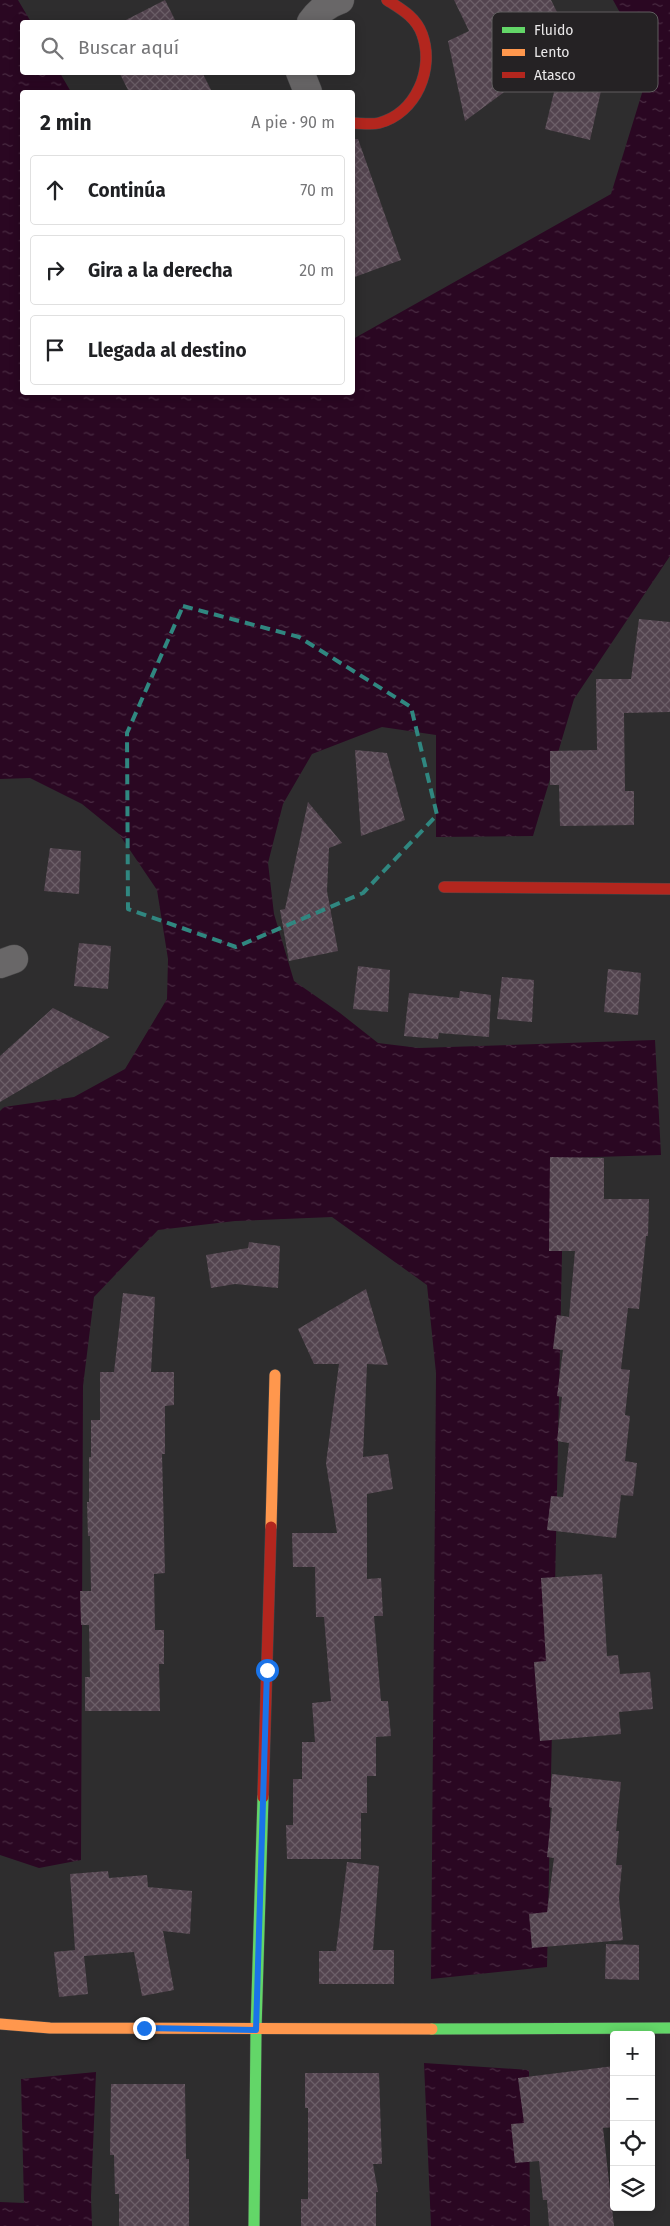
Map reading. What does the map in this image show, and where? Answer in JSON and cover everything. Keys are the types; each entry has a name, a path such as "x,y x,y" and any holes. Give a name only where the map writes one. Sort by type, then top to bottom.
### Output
{"street":[{"path":"312,12 340,0"},
{"path":"355,123 382,121 401,112 416,96 425,78 427,56 423,35 412,17 395,3 387,0"},
{"path":"301,75 307,90"},
{"path":"444,888 670,889"},
{"path":"254,2226 256,2030 274,1375"},
{"path":"0,2024 50,2028 256,2030 670,2028"}],"highlighted area":[{"path":"183,606 299,637 411,707 437,815 363,893 236,947 128,909 127,733"}],"water":[{"path":"0,0 18,0 30,20 20,20 20,75 61,75 70,90 20,90 20,395 355,395 355,338 611,194 642,92 658,92 658,12 620,12 613,0 670,0 670,556 574,699 533,836 436,837 436,735 382,727 312,754 283,804 268,863 274,914 294,981 340,1013 378,1043 419,1048 655,1040 661,1155 564,1158 547,1967 431,1979 436,1373 427,1285 332,1217 235,1221 158,1230 94,1297 83,1386 81,1860 39,1868 0,1855 0,1111 4,1107 74,1097 125,1069 167,999 168,959 157,890 119,834 82,804 30,778 0,779"},
{"path":"424,2063 529,2070 530,2226 431,2226"},
{"path":"96,2072 91,2197 92,2226 0,2226 0,2202 24,2203 21,2079"}],"building":[{"path":"165,0 175,20 126,20"},
{"path":"454,0 551,0 557,12 492,12 492,92 504,92 465,121 448,41 469,31"},
{"path":"120,75 204,75 211,90 128,90"},
{"path":"554,92 601,92 590,140 545,129"},
{"path":"355,139 358,139 401,260 355,277"},
{"path":"639,619 670,622 670,712 624,713 625,791 634,791 634,825 560,826 559,785 550,785 550,751 597,750 596,679 631,679"},
{"path":"355,750 387,753 405,820 361,836"},
{"path":"308,802 342,843 329,848 327,891 338,951 289,961 280,910 285,909"},
{"path":"50,848 81,851 79,894 44,891"},
{"path":"79,943 111,946 108,989 74,986"},
{"path":"358,966 390,970 388,1012 353,1009"},
{"path":"608,969 641,973 638,1015 604,1012"},
{"path":"502,977 534,980 532,1022 497,1019"},
{"path":"460,991 491,995 489,1037 439,1033 438,1039 404,1036 409,993 459,998"},
{"path":"53,1008 110,1037 0,1102 0,1056"},
{"path":"550,1157 604,1158 604,1199 649,1199 648,1236 646,1236 639,1309 628,1308 621,1369 630,1370 625,1415 630,1416 625,1461 637,1463 633,1496 621,1495 616,1538 547,1530 551,1496 563,1497 569,1443 557,1441 562,1397 557,1396 563,1350 553,1349 557,1315 569,1317 575,1251 549,1251"},
{"path":"249,1242 280,1246 278,1288 235,1284 211,1288 206,1255 248,1248"},
{"path":"366,1289 388,1365 367,1364 363,1457 388,1454 393,1489 367,1494 367,1579 381,1578 383,1616 374,1616 381,1701 388,1701 391,1736 376,1737 376,1776 367,1776 367,1813 361,1813 361,1859 287,1859 286,1825 293,1825 293,1779 302,1779 302,1742 315,1742 312,1703 331,1701 324,1617 316,1617 315,1567 293,1567 292,1533 337,1533 326,1463 339,1364 314,1364 298,1329"},
{"path":"123,1293 155,1297 151,1372 174,1372 174,1405 165,1406 165,1454 162,1454 165,1573 154,1574 155,1630 164,1630 164,1664 159,1664 160,1711 85,1711 85,1677 90,1677 89,1625 81,1625 80,1591 91,1591 87,1502 89,1502 91,1420 100,1420 100,1372 114,1372"},
{"path":"602,1574 607,1656 618,1655 620,1674 650,1672 653,1709 619,1712 621,1734 540,1741 534,1662 546,1661 541,1578"},
{"path":"552,1774 621,1782 616,1831 619,1831 616,1865 622,1865 619,1898 623,1940 532,1948 529,1914 547,1912 554,1858 547,1857 552,1808 549,1807"},
{"path":"347,1862 379,1866 373,1950 394,1950 394,1984 319,1984 319,1951 336,1951"},
{"path":"108,1871 109,1878 147,1875 148,1887 192,1891 190,1934 163,1931 174,1990 142,1996 134,1952 84,1956 88,1994 59,1997 54,1952 75,1950 70,1874"},
{"path":"606,1944 639,1945 639,1980 605,1979"},
{"path":"610,2066 610,2127 603,2128 610,2190 610,2211 612,2211 614,2226 549,2226 547,2200 543,2200 539,2161 515,2163 511,2124 524,2123 518,2078"},
{"path":"305,2073 379,2073 382,2164 373,2164 378,2192 376,2192 376,2226 301,2226 301,2199 308,2199 308,2108 305,2108"},
{"path":"111,2084 185,2084 186,2159 189,2159 189,2226 119,2226 119,2194 115,2194 114,2155 110,2155"}],"traffic: fast":[{"path":"254,2226 256,2030 263,1797"},
{"path":"432,2029 670,2028"}],"traffic: slow":[{"path":"271,1527 275,1375"},
{"path":"0,2024 50,2028 432,2029"}],"traffic: jam":[{"path":"355,123 376,124 392,118 412,100 424,75 426,61 422,34 408,14 387,0"},
{"path":"444,887 670,889"},
{"path":"263,1797 271,1527"}],"route":[{"path":"144,2028 256,2030 267,1670"}]}
